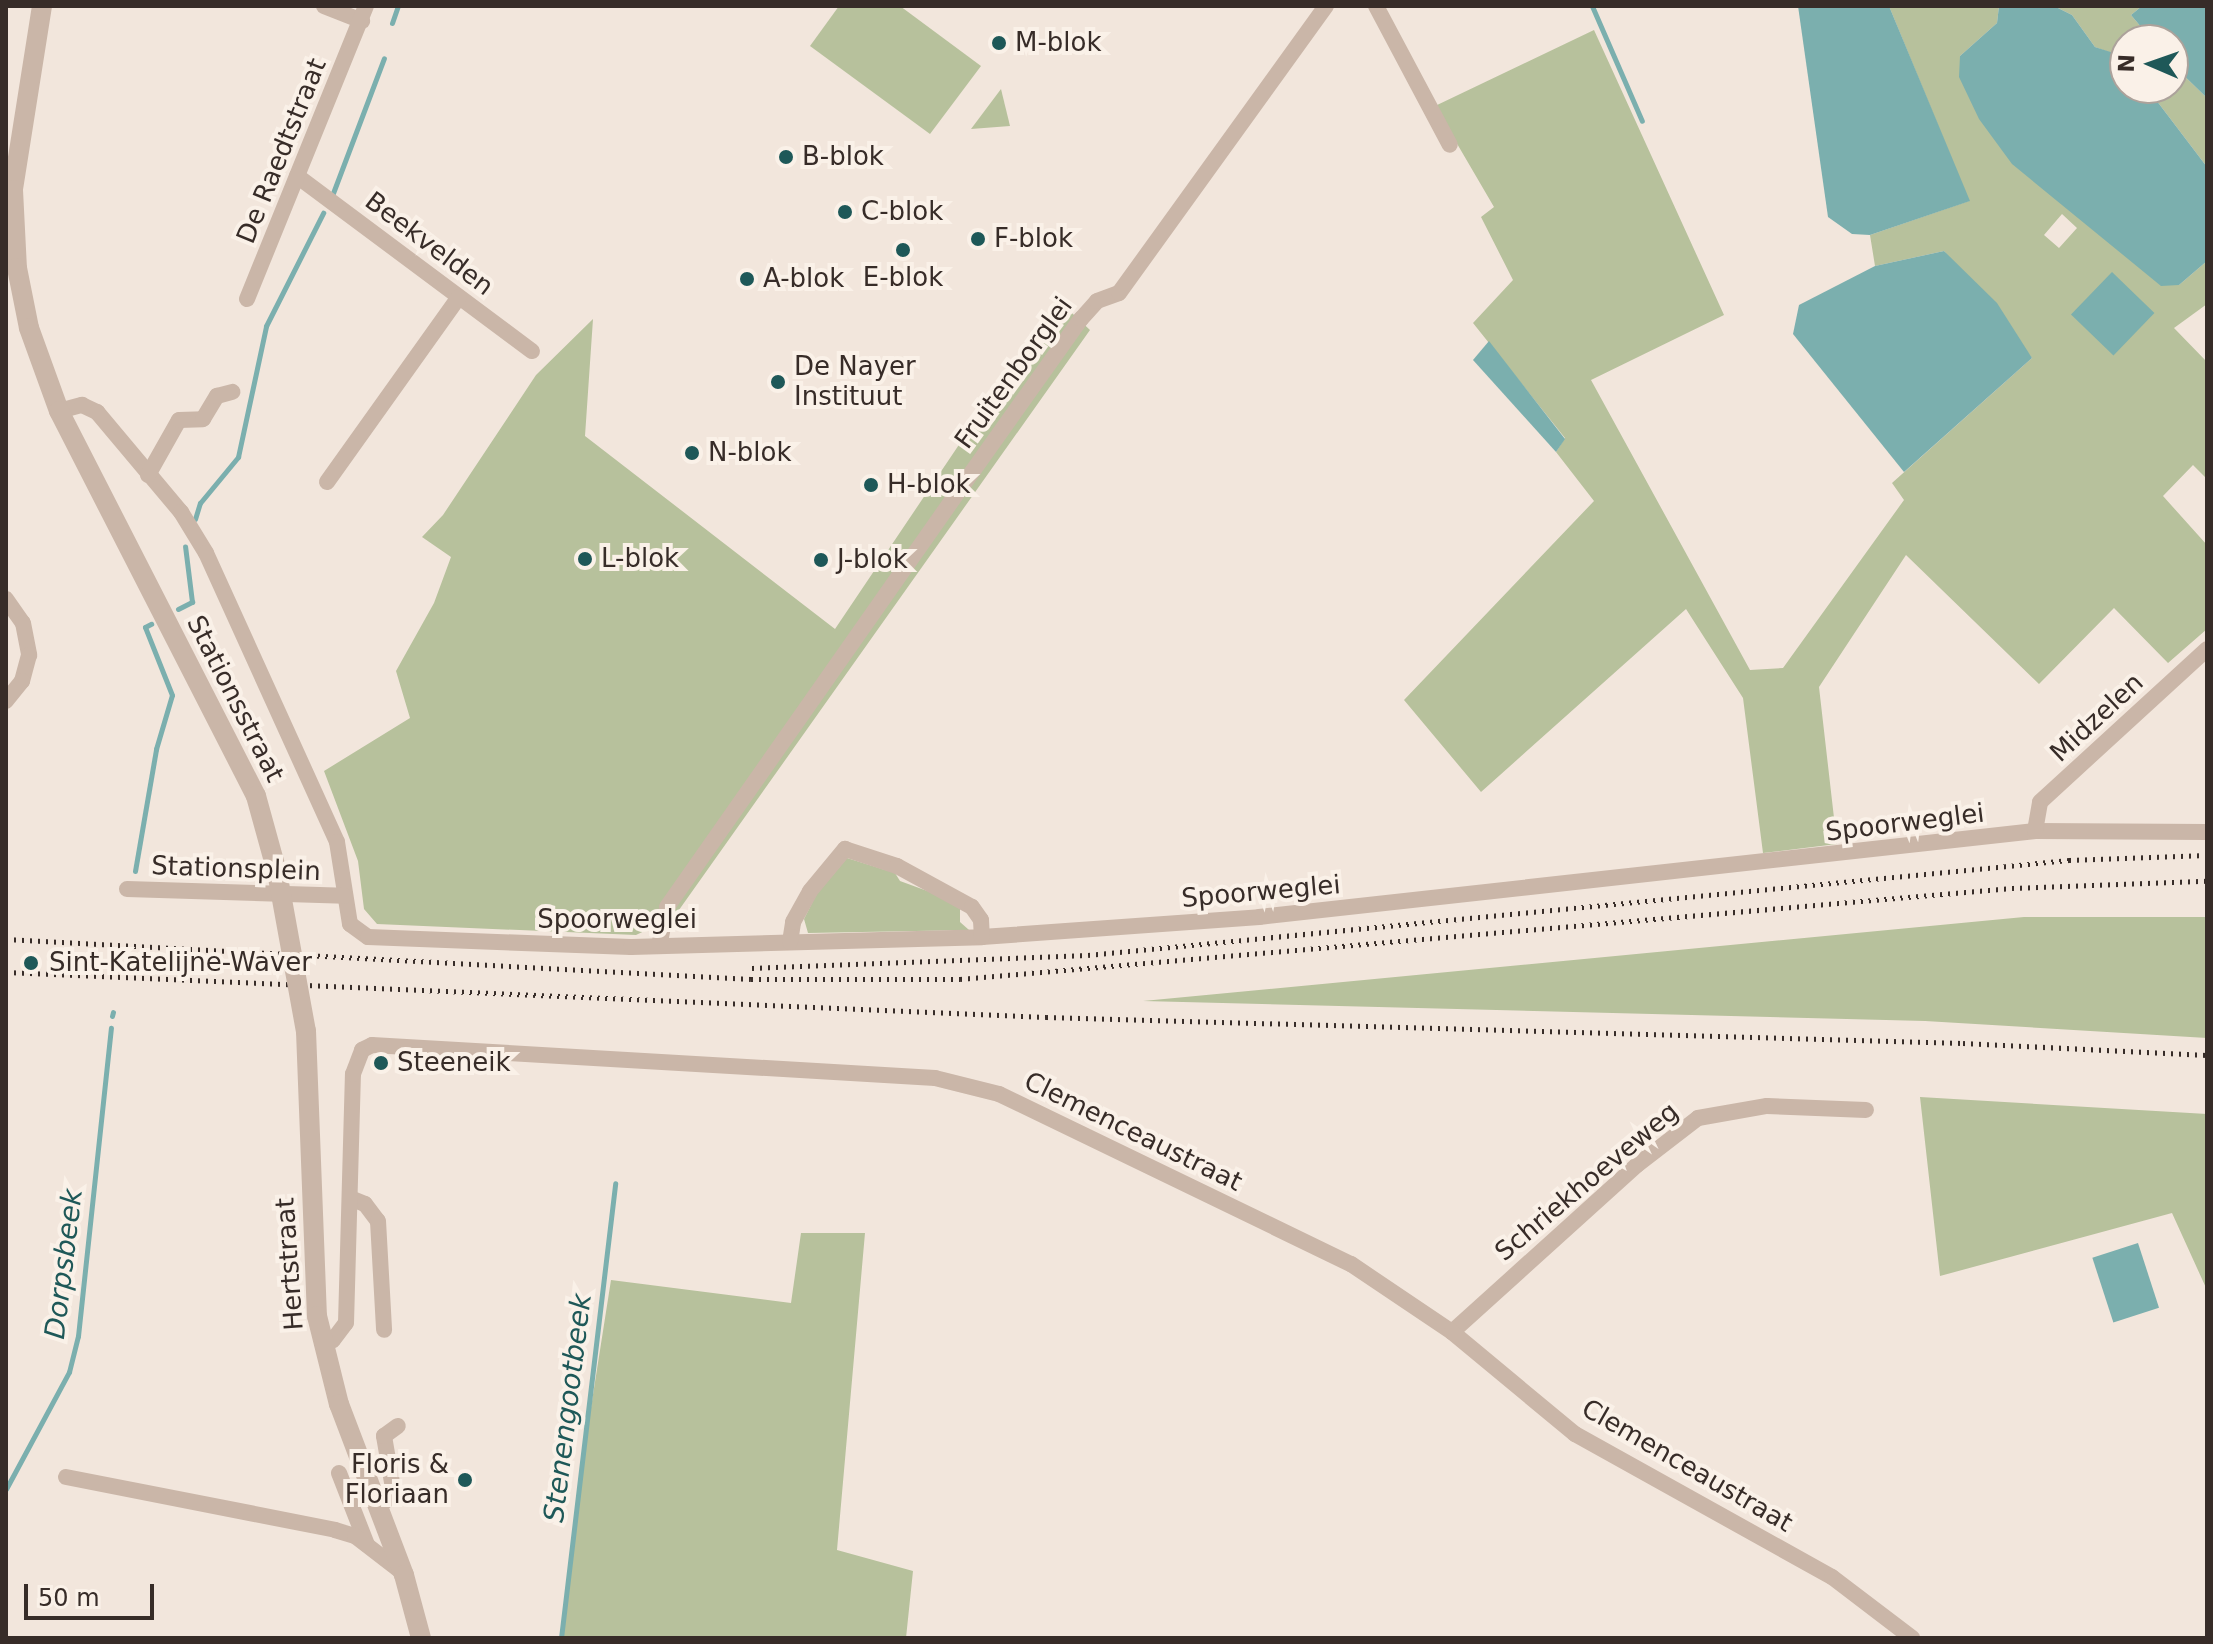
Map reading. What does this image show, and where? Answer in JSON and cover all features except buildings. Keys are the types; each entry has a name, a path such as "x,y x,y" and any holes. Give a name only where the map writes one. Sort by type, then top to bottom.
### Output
{"street":[{"name":"Stationsstraat","path":"42,6 16,156 12,270 37,358 59,411 256,796 277,872 306,1031"},
{"path":"324,6 364,14"},
{"name":"Fruitenborglei","path":"659,946 667,907 968,477 1081,319 1097,301 1119,293 1326,6"},
{"path":"1376,6 1450,145"},
{"name":"De Raedtstraat","path":"247,299 364,14"},
{"name":"Beekvelden","path":"297,176 532,351"},
{"path":"327,482 459,297"},
{"path":"148,475 179,420 203,419 217,396 232,392"},
{"name":"Stationsstraat","path":"59,411 88,406 148,475 206,553 337,842 344,896"},
{"path":"6,599 23,623 29,655 22,681 6,701"},
{"name":"Midzelen","path":"2035,831 2040,802 2207,649"},
{"name":"Spoorweglei","path":"344,896 350,924 368,937 383,940 659,946 982,937 1259,917 2035,831 2207,832"},
{"path":"790,942 793,922 810,891 845,849 897,866 972,907 981,920 982,937"},
{"name":"Stationsplein","path":"127,889 344,896"},
{"name":"Hertstraat","path":"306,1031 312,1271 322,1343 404,1575 421,1638"},
{"name":"Clemenceaustraat","path":"322,1343 333,1340 346,1323 353,1074 362,1050 372,1045 935,1078 999,1094 1351,1264 1452,1332 1575,1434 1832,1577 1912,1638"},
{"name":"Schriekhoeveweg","path":"1452,1332 1637,1165 1698,1118 1767,1106 1866,1110"},
{"path":"350,1198 365,1204 378,1221 384,1330"},
{"path":"378,1507 394,1494 384,1436 398,1426"},
{"path":"339,1473 367,1545"},
{"path":"66,1477 335,1530 367,1545 404,1575"}],"green space":[{"path":"839,6 900,6 981,66 930,134 810,46"},
{"path":"1889,6 1999,6 1997,23 1960,56 2179,285 2207,261 2207,304 2174,328 2207,362 2207,479 2193,465 2163,496 2207,545 2207,629 2168,663 2114,608 2039,684 1906,555 1819,687 1837,844 1763,853 1743,698 1686,609 1481,792 1404,700 1594,501 1556,452 1565,438 1473,323 1513,280 1481,217 1494,207 1435,106 1594,30 1724,315 1591,380 1750,670 1783,668 1904,500 1892,483 2032,358 1944,251 1875,266 1870,235 1969,201","holes":["2062,214 2077,228 2059,248 2044,235"]},
{"path":"2054,6 2142,6 2131,15 2139,24 2109,24 2109,52 2095,47 2072,15"},
{"path":"2189,81 2207,98 2207,167 2159,104 2189,104"},
{"path":"1001,89 1010,126 971,129"},
{"path":"1057,299 1090,330 674,917 636,935 377,924 364,909 358,861 324,771 410,718 396,671 434,603 451,557 422,537 443,515 536,375 593,319 585,436 835,629"},
{"path":"847,858 895,873 900,881 941,896 960,909 960,922 969,930 808,933 804,919 816,895"},
{"path":"2024,917 2207,917 2207,1038 1925,1021 1143,1001"},
{"path":"1920,1097 2207,1114 2207,1290 2172,1213 1940,1276"},
{"path":"801,1233 865,1233 837,1550 913,1571 906,1638 563,1638 579,1484 611,1280 791,1303"}],"water":[{"path":"1798,6 1889,6 1970,201 1870,235 1852,234 1828,217"},
{"path":"1999,6 2054,6 2072,15 2095,47 2109,52 2109,104 2159,104 2207,167 2207,261 2179,285 2161,286 2012,164 1979,119 1959,77 1960,56 1997,23"},
{"path":"2142,6 2207,6 2207,98 2189,81 2189,24 2139,24 2131,15"},
{"path":"1944,251 1997,303 2032,358 1904,472 1793,334 1799,305 1875,266"},
{"path":"2112,272 2154,313 2113,355 2071,314"},
{"path":"1489,341 1565,439 1556,452 1473,360"},
{"path":"2138,1243 2159,1308 2113,1323 2092,1258"}],"waterway":[{"name":"Dorpsbeek","path":"392,23 398,6"},
{"path":"1592,6 1642,121"},
{"name":"Dorpsbeek","path":"333,193 384,58"},
{"name":"Dorpsbeek","path":"195,519 200,503 238,457 266,326 323,213"},
{"name":"Dorpsbeek","path":"178,609 192,602 185,546"},
{"name":"Dorpsbeek","path":"135,871 156,749 172,695 145,627 151,624"},
{"name":"Dorpsbeek","path":"112,1016 113,1012"},
{"name":"Dorpsbeek","path":"6,1489 69,1372 78,1336 111,1028"},
{"name":"Stenengootbeek","path":"561,1638 615,1183"}],"railway":[{"path":"752,968 1088,955 2069,860 2207,855"},
{"path":"6,939 751,979 960,979 2012,888 2207,881"},
{"path":"6,972 1046,1017 1963,1043 2207,1055"}],"place":[{"name":"M-blok","path":"999,43"},
{"name":"B-blok","path":"786,157"},
{"name":"C-blok","path":"845,212"},
{"name":"F-blok","path":"978,239"},
{"name":"E-blok","path":"903,250"},
{"name":"A-blok","path":"747,279"},
{"name":"De Nayer Instituut","path":"778,382"},
{"name":"N-blok","path":"692,453"},
{"name":"H-blok","path":"871,485"},
{"name":"L-blok","path":"585,559"},
{"name":"J-blok","path":"821,560"},
{"name":"Sint-Katelijne-Waver","path":"31,963"},
{"name":"Steeneik","path":"381,1063"},
{"name":"Floris & Floriaan","path":"465,1480"}]}
